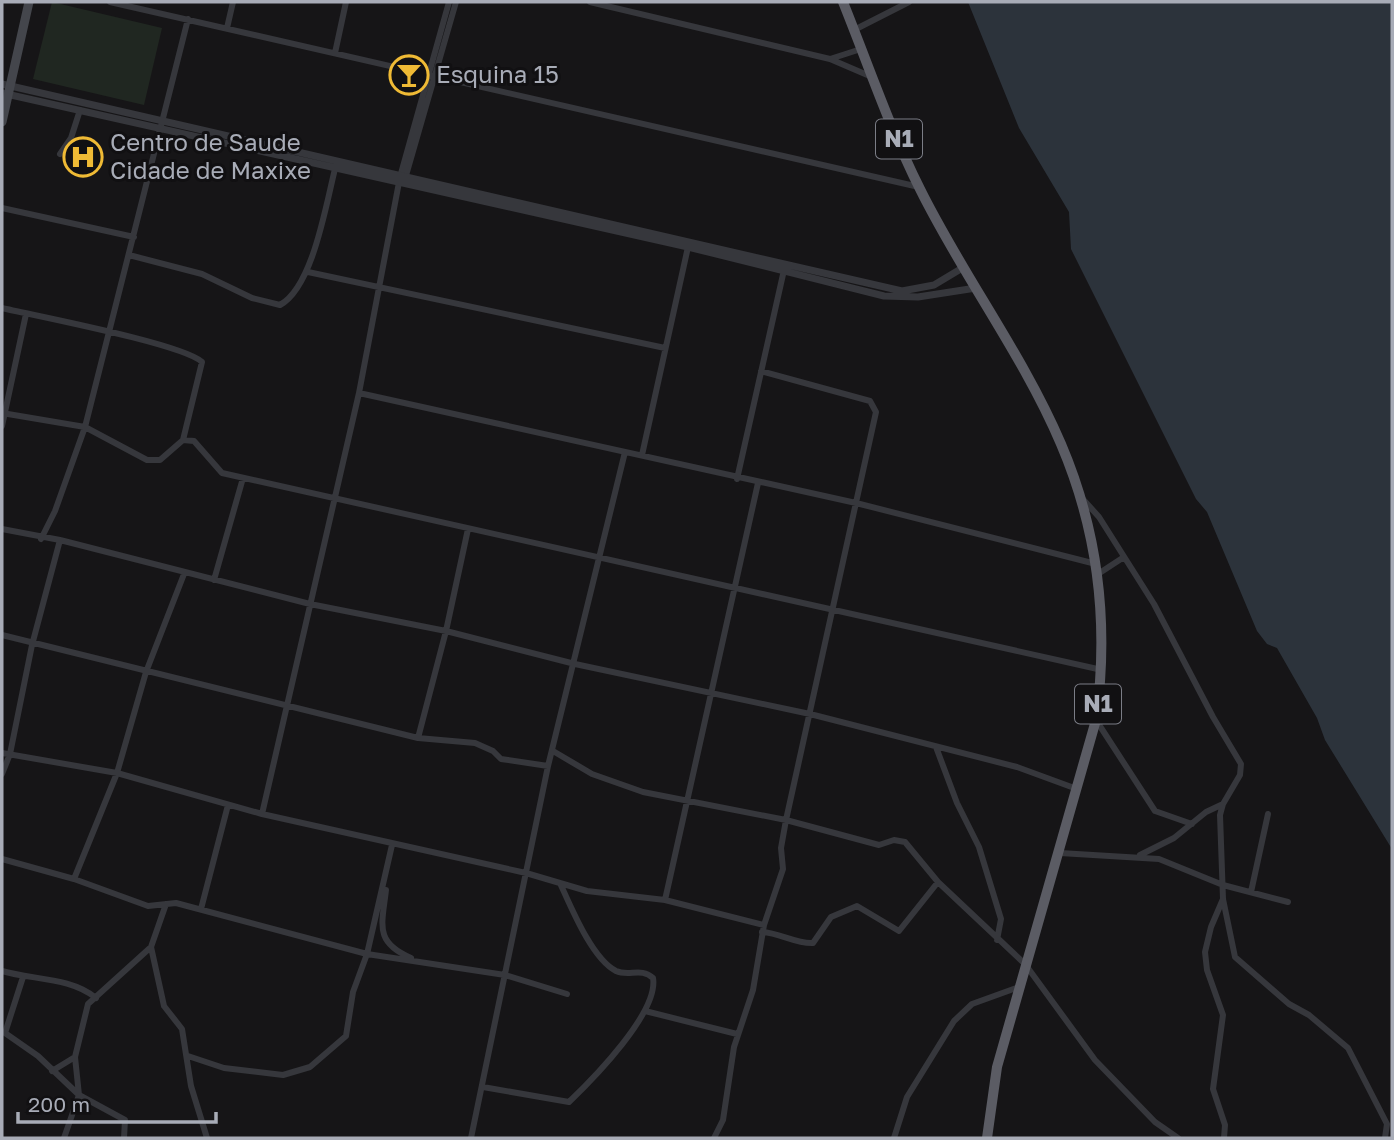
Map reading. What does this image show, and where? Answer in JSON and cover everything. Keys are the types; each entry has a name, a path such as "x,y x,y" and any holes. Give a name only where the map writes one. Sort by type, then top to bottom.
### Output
{"highway":[{"name":"N1","path":"843,2 919,187 1046,413 1081,497 1097,569 1103,629 1102,670 1096,720 997,1067 987,1138"}],"main road":[{"path":"2,122 6,90 29,2"}],"street":[{"path":"110,2 919,187"},
{"path":"227,28 233,2"},
{"path":"335,53 346,2"},
{"path":"262,814 359,393 401,184 449,2"},
{"path":"430,76 456,2"},
{"path":"590,2 830,59 873,77"},
{"path":"854,30 909,2"},
{"path":"41,539 55,512 85,427 187,19"},
{"path":"830,59 861,49"},
{"path":"6,90 80,110 159,124 335,169 688,247 895,298 974,286"},
{"path":"6,90 159,124 401,184 902,290 934,285 965,269"},
{"path":"60,154 71,138 80,110"},
{"path":"129,255 202,274 252,298 280,305 287,301 308,272 335,169"},
{"path":"2,208 134,237"},
{"path":"642,455 688,247"},
{"path":"737,479 784,270"},
{"path":"308,272 665,348"},
{"path":"2,308 108,332 200,359 202,366 183,440 164,458 147,460 85,427 4,414"},
{"path":"2,426 26,314"},
{"path":"713,1138 723,1121 737,1034 753,990 763,929 783,869 782,848 786,820 876,412 870,401 761,371"},
{"path":"359,393 642,455 737,479 856,503 1097,569 1124,557"},
{"path":"183,440 194,441 222,474 1102,670"},
{"path":"471,1138 548,766 625,452"},
{"path":"214,580 243,478"},
{"path":"665,900 758,483"},
{"path":"1081,497 1099,517 1124,557 1241,764 1240,775 1223,804 1174,838 1138,856"},
{"path":"2,529 41,539 60,540 184,574 310,604 446,631 575,664 810,715 1017,766 1078,789"},
{"path":"418,738 446,631 468,529"},
{"path":"2,774 10,754 32,645 60,540"},
{"path":"74,879 117,773 146,672 184,574"},
{"path":"2,635 32,645 418,738 475,743 493,751 501,760 548,766"},
{"path":"1096,720 1155,811 1192,824"},
{"path":"936,747 957,803 979,847 1001,919 997,940"},
{"path":"553,751 608,781 786,820 879,845 894,840 905,842 939,882 1025,964 1095,1060 1155,1122 1178,1138"},
{"path":"2,752 117,773 262,814 526,873 587,891 665,900 814,943 831,917 857,906 899,931 939,882"},
{"path":"1223,804 1220,863 1223,900 1236,957 1289,1004 1309,1015 1348,1048 1387,1124 1385,1138"},
{"path":"201,909 228,805"},
{"path":"1251,892 1268,814"},
{"path":"188,1055 224,1068 241,1068 275,1075 310,1067 346,1036 353,992 368,954 392,845"},
{"path":"1060,852 1138,856 1172,863 1223,885 1289,902"},
{"path":"2,859 74,879 148,906 176,903 368,954 505,975 567,994"},
{"path":"385,875 381,931 393,949 423,962"},
{"path":"483,1087 569,1102 620,1046 645,1011 653,978 643,972 624,974 610,967 581,930 560,883"},
{"path":"1223,900 1210,927 1205,952 1207,970 1223,1015 1213,1089 1225,1125 1224,1138"},
{"path":"166,904 152,947 164,1006 182,1028 191,1086 207,1138"},
{"path":"64,1138 79,1095 75,1057 86,1010 152,947"},
{"path":"2,971 23,977 68,983 86,990 96,998"},
{"path":"23,977 5,1033 79,1095 125,1121 124,1138"},
{"path":"894,1138 907,1097 954,1021 978,1001 1019,987"},
{"path":"645,1011 737,1034"},
{"path":"52,1071 75,1057"}],"shaded area":[{"path":"52,2 162,28 144,105 33,79"},
{"path":"968,2 1392,2 1392,849 1325,740 1317,718 1277,648 1267,644 1257,631 1207,512 1196,499 1071,249 1069,212 1019,128"}],"place":[{"name":"Esquina 15","path":"409,75"},
{"name":"Centro de Saude Cidade de Maxixe","path":"83,157"}]}
